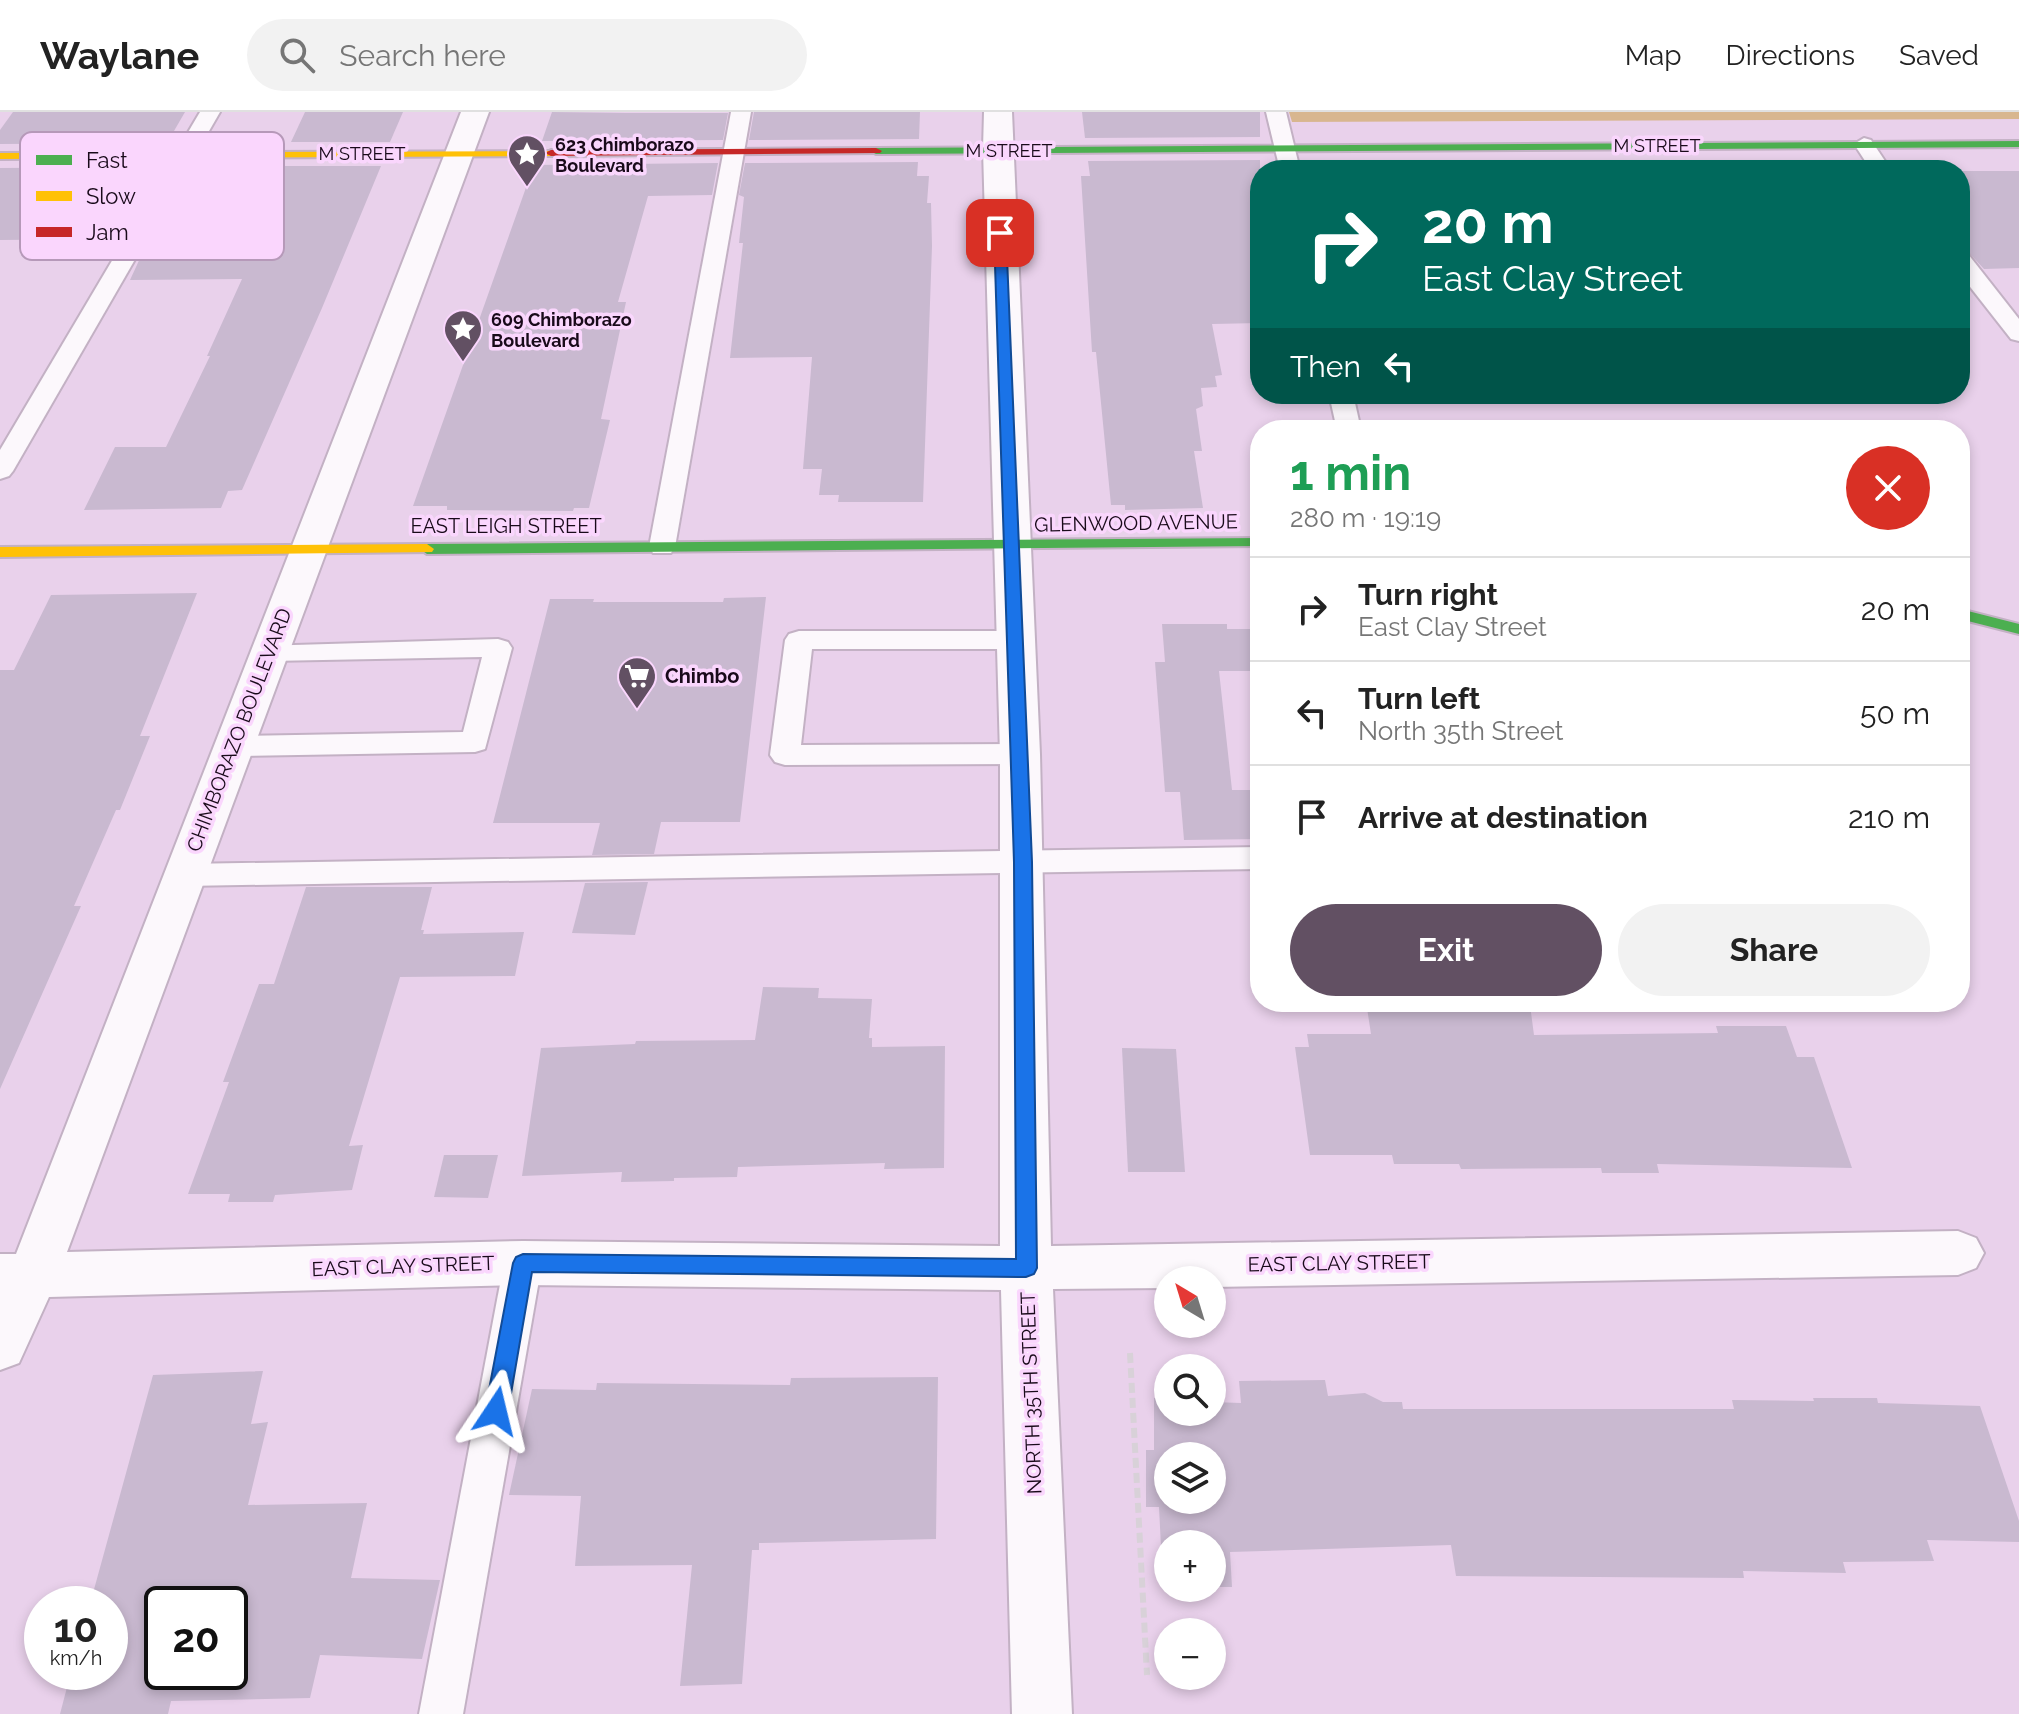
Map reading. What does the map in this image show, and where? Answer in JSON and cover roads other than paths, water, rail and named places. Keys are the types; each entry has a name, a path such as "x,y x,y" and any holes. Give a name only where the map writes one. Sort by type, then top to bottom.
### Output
{"street":[{"name":"CHIMBORAZO BOULEVARD","path":"0,1347 16,1275 184,875 475,112"},
{"name":"NORTH 35TH STREET","path":"998,112 1023,862 1026,1268 1042,1714"},
{"name":"M STREET","path":"284,153 2019,144"},
{"name":"M STREET","path":"0,156 20,156"},
{"name":"GLENWOOD AVENUE","path":"1013,547 1250,542"},
{"name":"EAST LEIGH STREET","path":"0,552 1013,547"},
{"path":"1970,617 2019,629"},
{"name":"EAST CLAY STREET","path":"16,1275 523,1263 1026,1268 1958,1253"}],"lane":[{"path":"198,132 210,112"},
{"path":"662,547 741,112"},
{"path":"1276,112 1288,160"},
{"path":"1864,144 1874,160"},
{"path":"0,471 123,260"},
{"path":"1970,272 2019,334"},
{"path":"1016,640 799,640 785,755 1020,754"},
{"path":"234,746 475,742 498,648 270,652"},
{"path":"184,875 1250,858"},
{"path":"441,1714 523,1263"}],"place":[{"name":"623 Chimborazo Boulevard","path":"527,188"},
{"name":"609 Chimborazo Boulevard","path":"463,363"},
{"name":"Chimbo","path":"637,710"}]}
